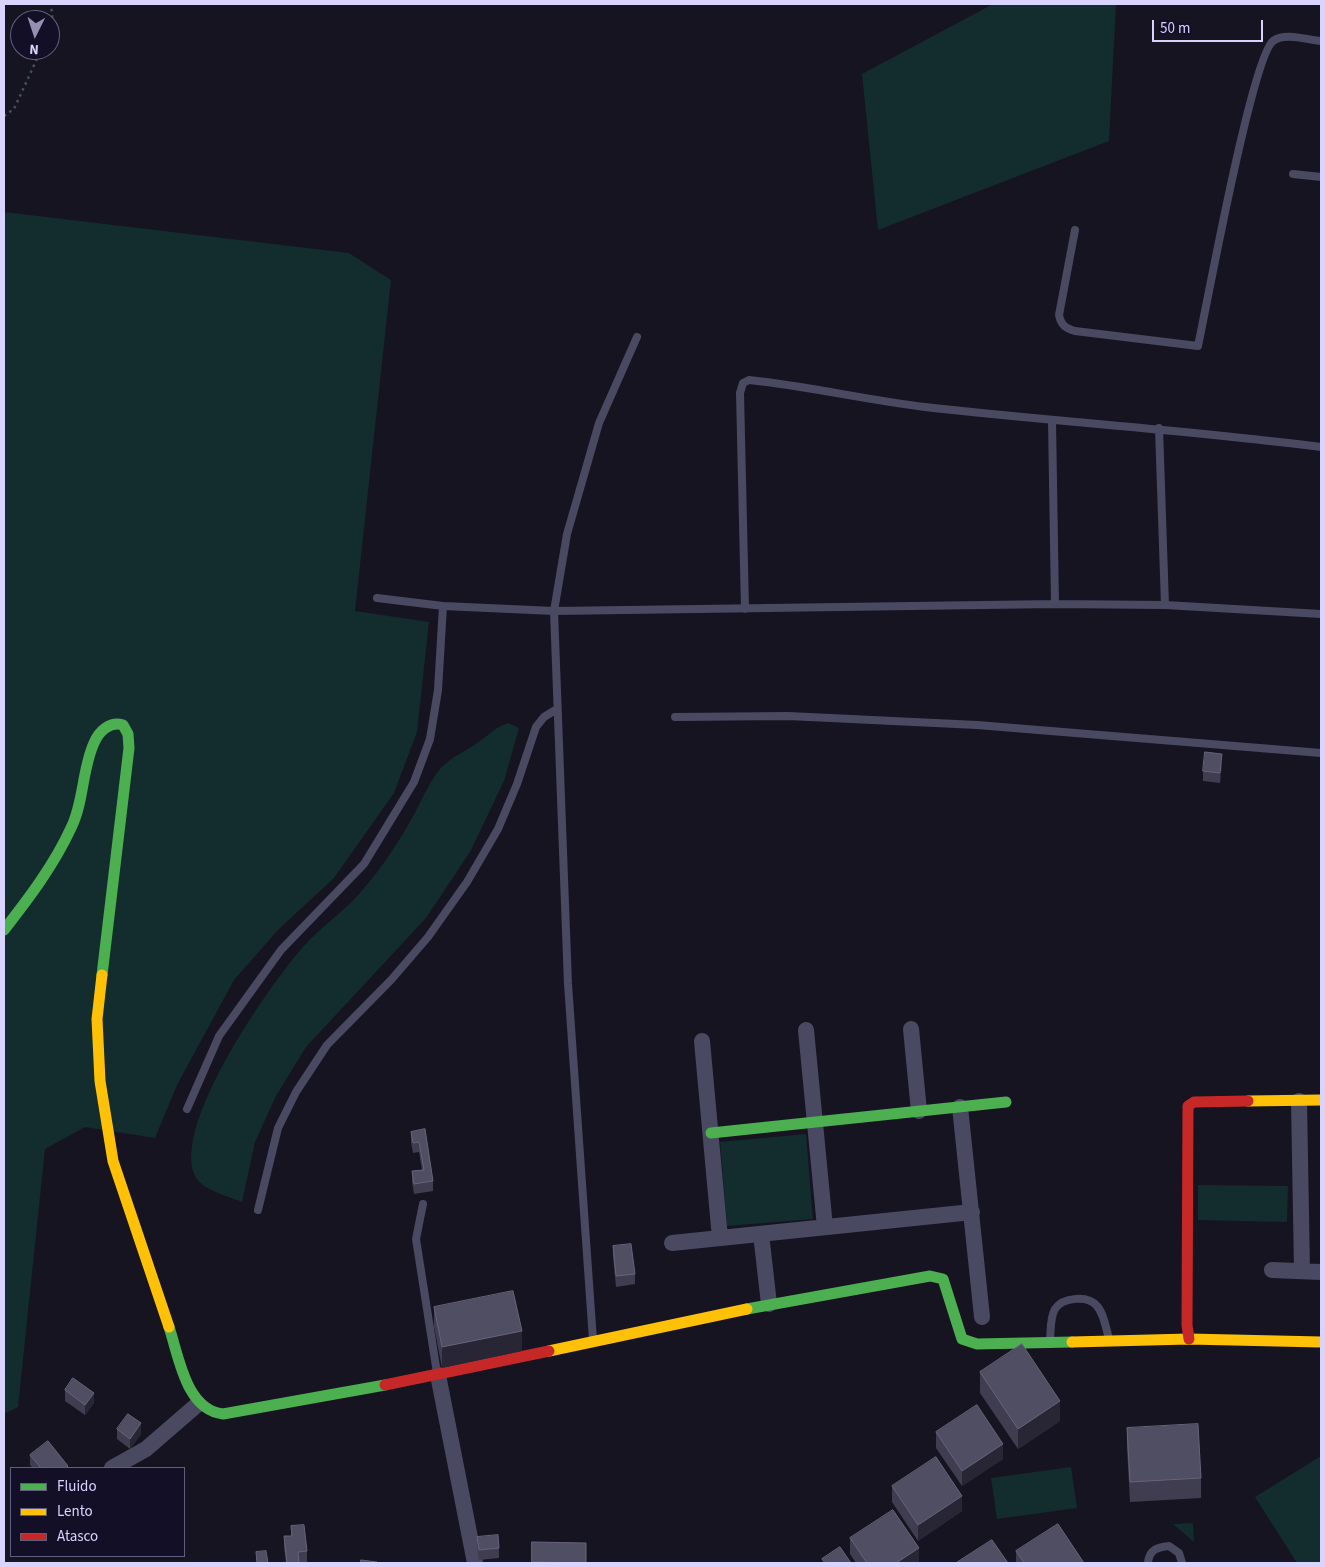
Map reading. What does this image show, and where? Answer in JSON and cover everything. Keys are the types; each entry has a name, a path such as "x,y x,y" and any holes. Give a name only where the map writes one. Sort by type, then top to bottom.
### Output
{"street":[{"path":"4,930 38,886 72,827 94,743 104,728 117,723 123,725 128,734 129,748 97,1018 100,1081 113,1161 190,1390 198,1404 214,1414 224,1414 438,1375 769,1304 930,1276 944,1279 949,1293 954,1326 962,1339 977,1344 1189,1339 1321,1342"},
{"path":"911,1029 919,1111"},
{"path":"806,1030 825,1227"},
{"path":"702,1041 720,1238"},
{"path":"1189,1339 1187,1325 1188,1106 1194,1102 1321,1100"},
{"path":"1299,1101 1302,1270"},
{"path":"711,1134 815,1121 1006,1102"},
{"path":"960,1107 982,1317"},
{"path":"672,1243 972,1212"},
{"path":"761,1234 769,1304"},
{"path":"1272,1270 1321,1272"},
{"path":"438,1375 475,1563"},
{"path":"114,1467 146,1449 198,1404"}],"lane":[{"path":"1075,230 1059,315 1061,322 1066,328 1075,331 1198,346 1252,92 1267,52 1272,42 1281,37 1321,41"},
{"path":"1293,174 1321,177"},
{"path":"593,1342 568,984 554,611 567,534 599,423 637,337"},
{"path":"744,609 740,393 743,383 749,380 922,407 1052,421 1159,428 1321,447"},
{"path":"1052,421 1055,604"},
{"path":"1159,428 1165,606"},
{"path":"377,598 443,606 554,611 1055,604 1165,606 1321,614"},
{"path":"187,1109 219,1036 281,950 364,864 414,782 430,739 439,681 443,606"},
{"path":"258,1210 278,1128 296,1092 327,1046 391,980 422,944 467,882 498,829 517,784 536,727 544,717 557,709"},
{"path":"675,718 788,716 977,725 1321,753"},
{"path":"423,1204 416,1239 438,1375"},
{"path":"1050,1342 1052,1315 1056,1307 1080,1298 1091,1301 1098,1307 1109,1341"},
{"path":"1148,1563 1149,1556 1157,1547 1169,1546 1179,1553 1182,1563"}],"path":[{"path":"4,116 14,109 36,60"}],"green space":[{"path":"993,4 1116,4 1109,141 878,230 862,74"},
{"path":"4,212 349,253 391,280 355,611 429,622 417,732 394,793 334,878 278,930 234,980 177,1085 155,1138 85,1127 45,1149 18,1407 4,1414"},
{"path":"508,723 519,728 504,781 470,852 426,918 306,1047 276,1096 255,1142 242,1202 208,1188 197,1180 194,1174 192,1151 198,1122 210,1090 228,1056 268,992 302,948 358,895 378,871 412,818 440,769 495,729"},
{"path":"806,1134 813,1219 727,1226 720,1142"},
{"path":"1198,1185 1288,1186 1287,1222 1198,1220"},
{"path":"1321,1456 1321,1563 1297,1563 1255,1497"},
{"path":"1071,1467 1077,1508 997,1519 991,1478"},
{"path":"1193,1523 1194,1542 1173,1524"}],"building":[{"path":"1205,752 1222,754 1220,773 1203,771"},
{"path":"425,1129 433,1181 414,1184 412,1171 424,1170 419,1142 413,1143 411,1132"},
{"path":"631,1244 635,1274 616,1276 613,1246"},
{"path":"513,1291 522,1331 442,1347 434,1307"},
{"path":"1022,1344 1060,1401 1018,1429 980,1372"},
{"path":"73,1378 94,1393 85,1405 65,1390"},
{"path":"977,1405 1003,1444 962,1471 936,1432"},
{"path":"128,1414 141,1423 130,1439 117,1429"},
{"path":"1198,1424 1201,1478 1130,1482 1127,1428"},
{"path":"48,1441 68,1466 40,1467 30,1455"},
{"path":"936,1457 962,1496 918,1525 892,1486"},
{"path":"893,1510 919,1548 896,1563 867,1563 850,1538"},
{"path":"1058,1524 1084,1563 1024,1563 1016,1551"},
{"path":"304,1525 307,1551 298,1552 299,1563 287,1563 284,1536 292,1536 291,1526"},
{"path":"498,1535 499,1548 479,1550 477,1537"},
{"path":"992,1540 1008,1563 956,1563"},
{"path":"532,1542 586,1543 586,1563 532,1562"},
{"path":"840,1547 851,1563 825,1563 822,1559"},
{"path":"266,1551 268,1563 257,1563 256,1552"},
{"path":"361,1560 377,1562 377,1563 361,1563"}],"traffic: fast":[{"path":"4,930 49,868 71,828 78,807 90,753 96,739 105,728 114,724 123,725 128,734 129,748 102,975"},
{"path":"711,1133 1006,1102"},
{"path":"747,1309 930,1276 943,1279 962,1339 977,1344 1072,1342"},
{"path":"169,1327 181,1367 192,1393 200,1403 210,1410 223,1414 385,1385"}],"traffic: slow":[{"path":"102,975 97,1019 100,1081 113,1161 169,1327"},
{"path":"1248,1101 1321,1100"},
{"path":"549,1351 747,1309"},
{"path":"1072,1342 1189,1339 1321,1342"}],"traffic: jam":[{"path":"1189,1339 1187,1325 1188,1106 1194,1102 1248,1101"},
{"path":"385,1385 549,1351"}]}
